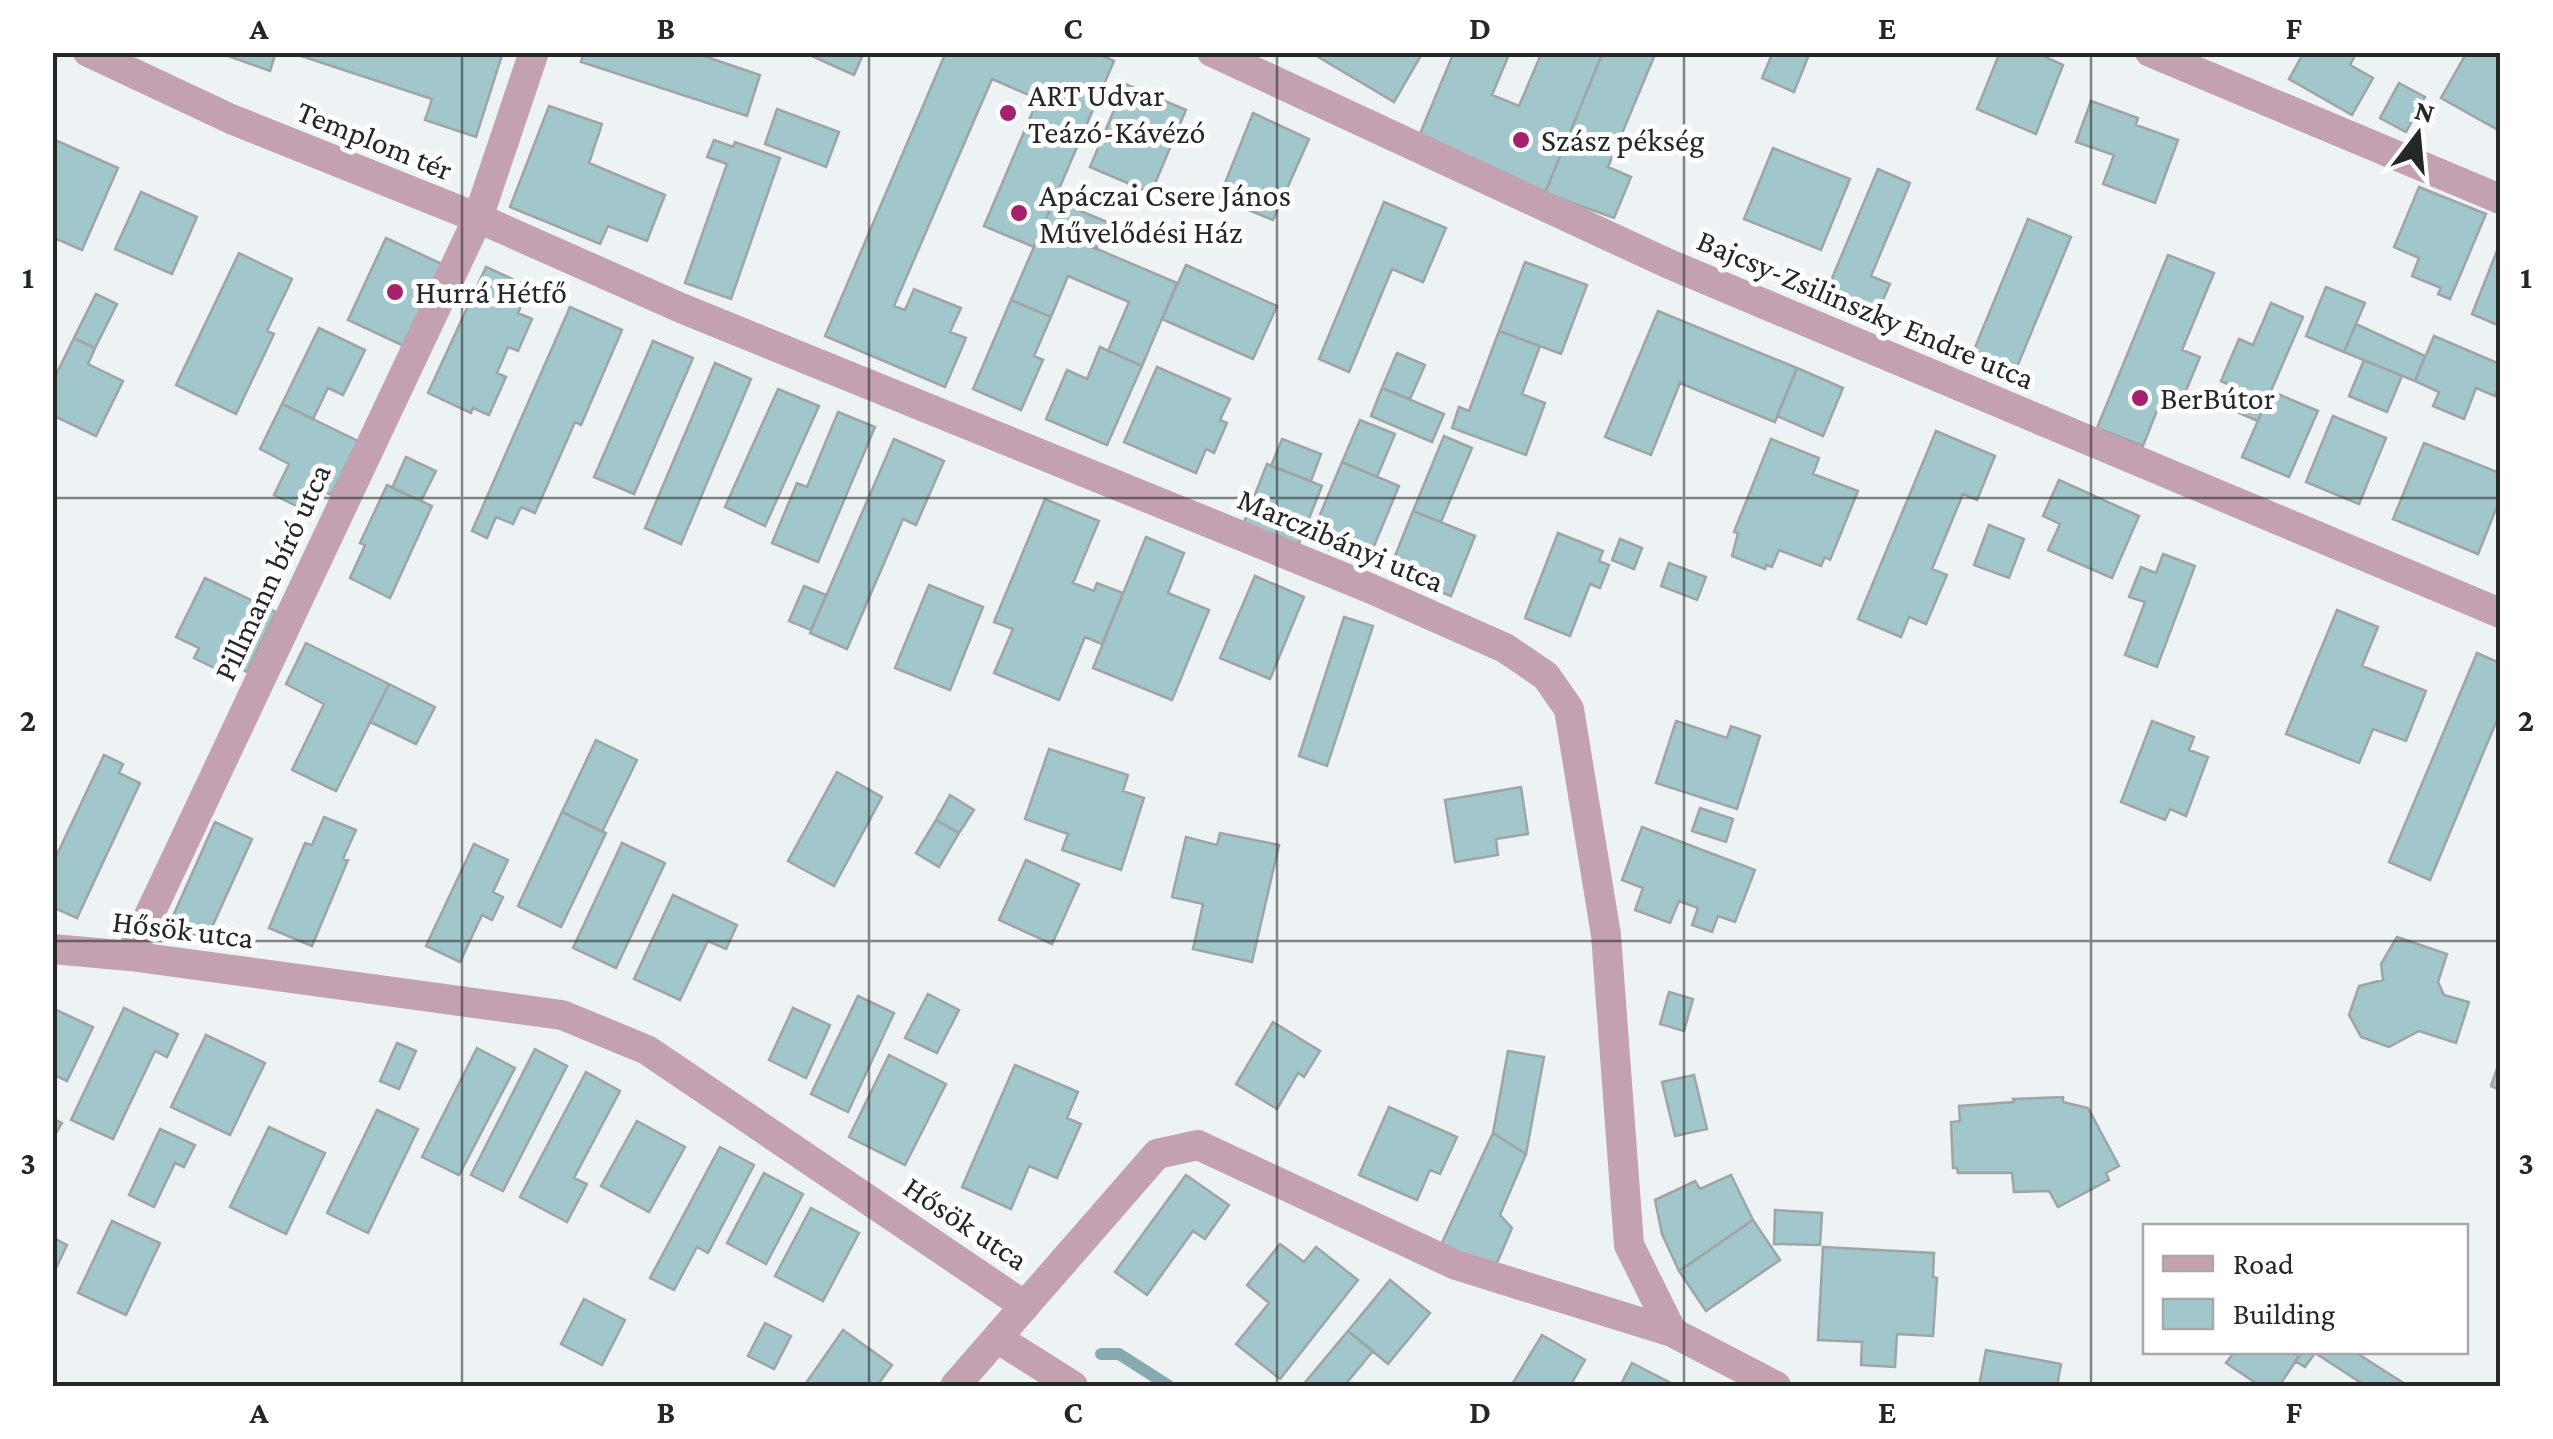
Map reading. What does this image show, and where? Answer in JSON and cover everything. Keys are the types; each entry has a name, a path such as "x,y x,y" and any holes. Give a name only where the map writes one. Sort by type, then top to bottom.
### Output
{"street":[{"name":"Templom tér","path":"88,52 230,119 478,218 534,52"},
{"name":"Bajcsy-Zsilinszky Endre utca","path":"1212,52 1669,264 2500,613"},
{"path":"2150,52 2500,198"},
{"name":"Pillmann bíró utca","path":"130,956 478,218"},
{"name":"Marczibányi utca","path":"478,218 680,308 1366,586 1504,648 1546,676 1569,709 1606,935 1629,1245 1672,1332"},
{"name":"Hősök utca","path":"52,949 130,956 562,1015 647,1050 1025,1306 1157,1154 1198,1145 1456,1265 1672,1332 1776,1386"},
{"path":"955,1386 1025,1306"},
{"path":"998,1338 1073,1386"}],"building":[{"path":"217,52 276,52 270,71"},
{"path":"289,52 503,52 476,137 425,120 432,99"},
{"path":"584,52 692,52 760,75 747,116 581,62"},
{"path":"803,52 864,52 854,75"},
{"name":"Apáczai Csere János Művelődési Ház","path":"946,52 1094,52 1114,61 1034,247 984,226 1038,99 992,79 894,306 905,310 914,289 961,308 950,332 966,338 945,387 825,336"},
{"path":"1310,52 1423,52 1394,102"},
{"path":"1454,52 1510,52 1492,95 1519,106 1542,52 1603,52 1545,193 1419,136"},
{"path":"1603,52 1656,52 1608,167 1631,177 1614,218 1545,193"},
{"path":"1773,52 1810,52 1794,92 1762,78"},
{"path":"2000,52 2034,52 2063,65 2036,134 1977,109"},
{"path":"2304,52 2357,52 2350,65 2373,78 2352,115 2289,79"},
{"path":"2467,52 2500,52 2500,131 2441,98"},
{"path":"2399,83 2425,97 2406,132 2380,118"},
{"path":"1125,84 1186,110 1151,193 1090,167"},
{"path":"2091,101 2138,118 2136,125 2178,140 2155,203 2103,184 2114,155 2076,142"},
{"path":"549,106 602,124 589,163 665,195 647,241 608,226 600,244 510,207"},
{"path":"777,109 839,132 826,167 765,144"},
{"path":"1253,113 1309,139 1273,220 1219,198"},
{"path":"55,140 118,168 82,250 52,237"},
{"path":"714,140 733,147 735,142 780,158 731,299 685,283 727,164 707,157"},
{"path":"1773,148 1850,179 1821,250 1744,219"},
{"path":"1878,169 1910,183 1871,276 1890,284 1872,325 1850,316 1856,302 1827,290"},
{"path":"2419,187 2486,214 2450,299 2438,294 2441,288 2412,276 2419,258 2394,247"},
{"path":"141,192 197,217 172,274 115,249"},
{"path":"1054,200 1107,222 1096,249 1043,226"},
{"path":"1384,202 1446,228 1423,282 1392,269 1349,372 1319,359"},
{"path":"2028,219 2071,237 2012,379 1969,362"},
{"path":"1043,226 1177,283 1142,366 1108,351 1129,302 1068,276 1051,317 1011,300"},
{"name":"Hurrá Hétfő","path":"386,238 442,264 404,346 348,320"},
{"path":"2500,243 2500,326 2472,314"},
{"path":"239,253 292,279 267,331 274,334 236,414 176,385"},
{"path":"2168,255 2214,273 2182,350 2200,357 2178,410 2160,403 2143,446 2097,428"},
{"path":"1525,262 1587,285 1561,354 1499,331"},
{"path":"1186,265 1277,306 1253,359 1162,319"},
{"path":"486,267 530,287 518,313 532,319 518,351 508,347 497,373 506,377 489,415 473,408 471,413 428,393"},
{"path":"2326,287 2365,303 2344,352 2306,336"},
{"path":"96,294 117,304 95,348 74,338"},
{"path":"1011,300 1051,317 1034,356 1043,360 1021,410 973,389"},
{"path":"2271,303 2303,317 2258,421 2223,406 2232,386 2221,381 2239,339 2253,345"},
{"path":"570,307 622,330 581,425 575,422 535,513 521,507 513,524 496,517 487,538 472,531"},
{"path":"1658,311 1797,368 1775,422 1680,383 1651,455 1605,437"},
{"path":"2356,324 2425,356 2415,381 2344,352"},
{"path":"319,328 365,350 343,395 328,388 313,419 282,404"},
{"path":"1499,331 1540,346 1522,394 1545,403 1526,455 1452,428 1459,407 1469,411"},
{"path":"2434,336 2500,364 2495,396 2476,388 2464,419 2433,406 2439,392 2415,381"},
{"path":"74,338 95,348 88,364 123,381 96,436 52,415 52,383"},
{"path":"653,341 693,358 634,494 594,477"},
{"path":"1100,347 1142,366 1107,445 1046,419 1067,370 1087,379"},
{"path":"1397,353 1425,365 1410,399 1382,388"},
{"path":"2364,360 2402,376 2387,412 2349,396"},
{"path":"715,363 751,379 681,544 645,528"},
{"path":"1157,367 1230,399 1220,420 1227,423 1214,453 1206,449 1196,473 1124,442"},
{"path":"1797,368 1843,388 1823,436 1777,416"},
{"path":"1382,388 1444,414 1432,442 1371,416"},
{"path":"778,389 819,406 765,526 725,507"},
{"path":"2271,391 2318,411 2289,477 2242,457"},
{"path":"282,404 358,441 331,495 322,490 311,513 274,495 289,464 260,449"},
{"path":"838,412 875,427 818,562 772,543 797,483 807,487"},
{"path":"2333,416 2386,438 2359,504 2306,482"},
{"path":"1360,420 1395,434 1377,477 1342,462"},
{"path":"1936,431 1995,456 1977,500 1963,494 1932,569 1947,575 1926,624 1909,617 1901,637 1858,619"},
{"path":"1444,436 1472,448 1441,522 1413,511"},
{"path":"894,439 944,461 916,525 903,519 847,649 810,633"},
{"path":"1282,439 1321,454 1311,481 1271,466"},
{"path":"1771,439 1819,458 1813,474 1858,491 1830,560 1825,557 1821,566 1779,550 1772,567 1766,565 1765,569 1732,556 1738,533 1734,532"},
{"path":"2424,443 2500,473 2500,499 2478,554 2393,519"},
{"path":"406,457 436,471 421,501 392,488"},
{"path":"1342,462 1399,486 1366,565 1309,541"},
{"path":"1267,464 1322,486 1298,546 1243,525"},
{"path":"2059,480 2139,516 2112,578 2048,550 2060,524 2043,516"},
{"path":"387,485 432,506 390,598 350,578 365,545 360,543"},
{"path":"1045,499 1099,521 1073,583 1094,591 1097,583 1123,593 1102,644 1085,637 1059,700 994,673 1013,629 994,622"},
{"path":"1413,511 1475,536 1451,596 1389,571"},
{"path":"1989,525 2024,539 2009,578 1974,565"},
{"path":"1558,533 1603,551 1599,561 1609,565 1600,588 1590,584 1570,636 1525,618"},
{"path":"1146,537 1184,553 1168,593 1209,610 1172,700 1093,668"},
{"path":"1620,539 1642,548 1634,569 1612,560"},
{"path":"2163,554 2195,566 2157,667 2125,655 2145,602 2129,597 2141,567 2156,573"},
{"path":"1669,563 1706,577 1697,600 1661,586"},
{"path":"1255,576 1304,597 1270,679 1220,658"},
{"path":"205,578 276,612 247,672 234,665 229,675 194,658 199,648 176,637"},
{"path":"929,585 983,607 950,690 895,668"},
{"path":"804,586 826,595 811,630 789,621"},
{"path":"2337,610 2378,627 2362,666 2426,691 2406,741 2373,729 2359,763 2286,734"},
{"path":"1344,617 1373,626 1327,766 1299,756"},
{"path":"306,643 389,684 336,791 292,770 324,704 286,684"},
{"path":"2477,653 2500,663 2500,721 2497,720 2430,880 2389,862"},
{"path":"389,684 435,707 416,744 370,722"},
{"path":"1676,721 1727,738 1731,726 1760,736 1737,809 1656,783"},
{"path":"2152,721 2194,737 2189,750 2208,757 2186,816 2170,809 2165,820 2121,802"},
{"path":"596,740 637,760 602,832 562,812"},
{"path":"1049,749 1128,775 1123,791 1144,798 1121,870 1062,850 1068,834 1025,819"},
{"path":"104,755 123,764 119,773 140,783 77,918 52,907 52,865"},
{"path":"837,772 882,797 834,886 788,861"},
{"path":"1521,787 1528,834 1496,839 1498,855 1455,862 1445,800"},
{"path":"950,795 974,810 959,833 936,820"},
{"path":"1700,808 1733,819 1726,842 1692,831"},
{"path":"562,812 606,833 561,927 518,906"},
{"path":"324,817 356,830 343,859 348,860 312,946 269,928 305,843 312,845"},
{"path":"936,820 959,833 939,867 916,853"},
{"path":"215,822 252,839 206,940 170,923"},
{"path":"1642,827 1755,870 1735,922 1718,916 1712,932 1692,925 1698,908 1679,901 1670,923 1635,910 1643,888 1622,880"},
{"path":"1220,833 1279,845 1252,962 1193,949 1203,904 1172,897 1186,837 1217,845"},
{"path":"622,843 665,863 616,968 573,948"},
{"path":"474,844 508,860 493,892 503,897 492,920 482,915 460,962 426,946"},
{"path":"1026,860 1079,884 1052,944 999,920"},
{"path":"673,895 737,925 726,949 708,941 680,1000 634,979"},
{"path":"2397,937 2447,954 2438,982 2444,995 2469,1002 2456,1043 2419,1031 2389,1047 2361,1037 2349,1015 2359,986 2383,980 2381,964"},
{"path":"1669,992 1693,999 1684,1031 1660,1024"},
{"path":"928,994 959,1010 937,1053 905,1038"},
{"path":"858,996 894,1013 848,1112 811,1094"},
{"path":"52,1008 93,1027 67,1081 52,1074"},
{"path":"124,1008 178,1034 167,1057 155,1051 113,1139 71,1120"},
{"path":"793,1008 830,1025 806,1078 769,1060"},
{"path":"1273,1022 1320,1051 1304,1077 1298,1073 1277,1109 1236,1084"},
{"path":"206,1035 265,1063 230,1135 171,1107"},
{"path":"397,1043 416,1051 399,1089 380,1081"},
{"path":"477,1048 515,1068 459,1175 422,1157"},
{"path":"535,1049 567,1066 503,1191 471,1175"},
{"path":"1508,1051 1544,1057 1526,1154 1493,1133"},
{"path":"889,1055 946,1084 905,1165 849,1137"},
{"path":"2500,1060 2500,1090 2491,1086"},
{"path":"1015,1065 1078,1092 1067,1118 1081,1124 1057,1178 1029,1166 1011,1209 962,1187"},
{"path":"586,1072 620,1091 574,1178 587,1184 567,1222 520,1197"},
{"path":"1694,1075 1707,1129 1675,1136 1662,1082"},
{"path":"2063,1097 2063,1102 2088,1108 2119,1166 2106,1173 2109,1180 2058,1207 2049,1191 2014,1192 2012,1173 1958,1173 1953,1168 1951,1122 1960,1121 1959,1106"},
{"path":"1389,1107 1457,1137 1440,1174 1430,1170 1417,1200 1359,1175"},
{"path":"377,1110 418,1129 368,1233 327,1213"},
{"path":"52,1118 62,1123 52,1140"},
{"path":"637,1121 685,1147 649,1212 601,1186"},
{"path":"269,1127 325,1153 286,1234 230,1207"},
{"path":"160,1129 195,1145 184,1167 175,1163 154,1207 129,1195"},
{"path":"1493,1133 1526,1154 1500,1215 1512,1228 1493,1272 1440,1247"},
{"path":"720,1147 754,1165 708,1253 697,1247 674,1290 650,1278"},
{"path":"764,1173 803,1194 766,1264 727,1243"},
{"path":"1186,1175 1229,1205 1205,1239 1193,1231 1147,1295 1115,1272"},
{"path":"1731,1175 1753,1220 1679,1271 1662,1234 1655,1200 1695,1181 1700,1189"},
{"path":"811,1208 859,1233 823,1301 775,1276"},
{"path":"1775,1210 1822,1213 1820,1245 1774,1244"},
{"path":"1753,1220 1780,1260 1706,1311 1679,1271"},
{"path":"112,1221 160,1243 126,1315 78,1293"},
{"path":"52,1237 67,1245 56,1268 52,1266"},
{"path":"1280,1244 1304,1262 1316,1247 1358,1280 1280,1379 1236,1344 1269,1303 1247,1285"},
{"path":"1823,1247 1934,1253 1933,1277 1937,1278 1933,1336 1897,1334 1895,1367 1861,1365 1862,1342 1818,1340"},
{"path":"1390,1280 1430,1313 1388,1364 1348,1331"},
{"path":"584,1299 625,1320 602,1365 561,1344"},
{"path":"765,1323 791,1336 774,1369 748,1356"},
{"path":"843,1330 892,1365 877,1386 804,1386"},
{"path":"1348,1331 1373,1351 1344,1386 1302,1386"},
{"path":"1542,1335 1585,1360 1570,1386 1511,1386"},
{"path":"1986,1350 2061,1364 2057,1386 1979,1386"},
{"path":"2233,1354 2301,1354 2279,1386 2260,1386 2226,1363"},
{"path":"2300,1354 2314,1354 2305,1367 2295,1361"},
{"path":"2317,1354 2358,1354 2408,1386 2366,1386"},
{"path":"1632,1363 1677,1386 1620,1386"}],"waterway":[{"path":"1101,1354 1119,1354 1169,1386"}],"place":[{"name":"ART Udvar Teázó-Kávézó","path":"1008,113"},
{"name":"Szász pékség","path":"1521,140"},
{"name":"Apáczai Csere János Művelődési Ház","path":"1019,213"},
{"name":"Hurrá Hétfő","path":"395,292"},
{"name":"BerBútor","path":"2140,398"}]}
